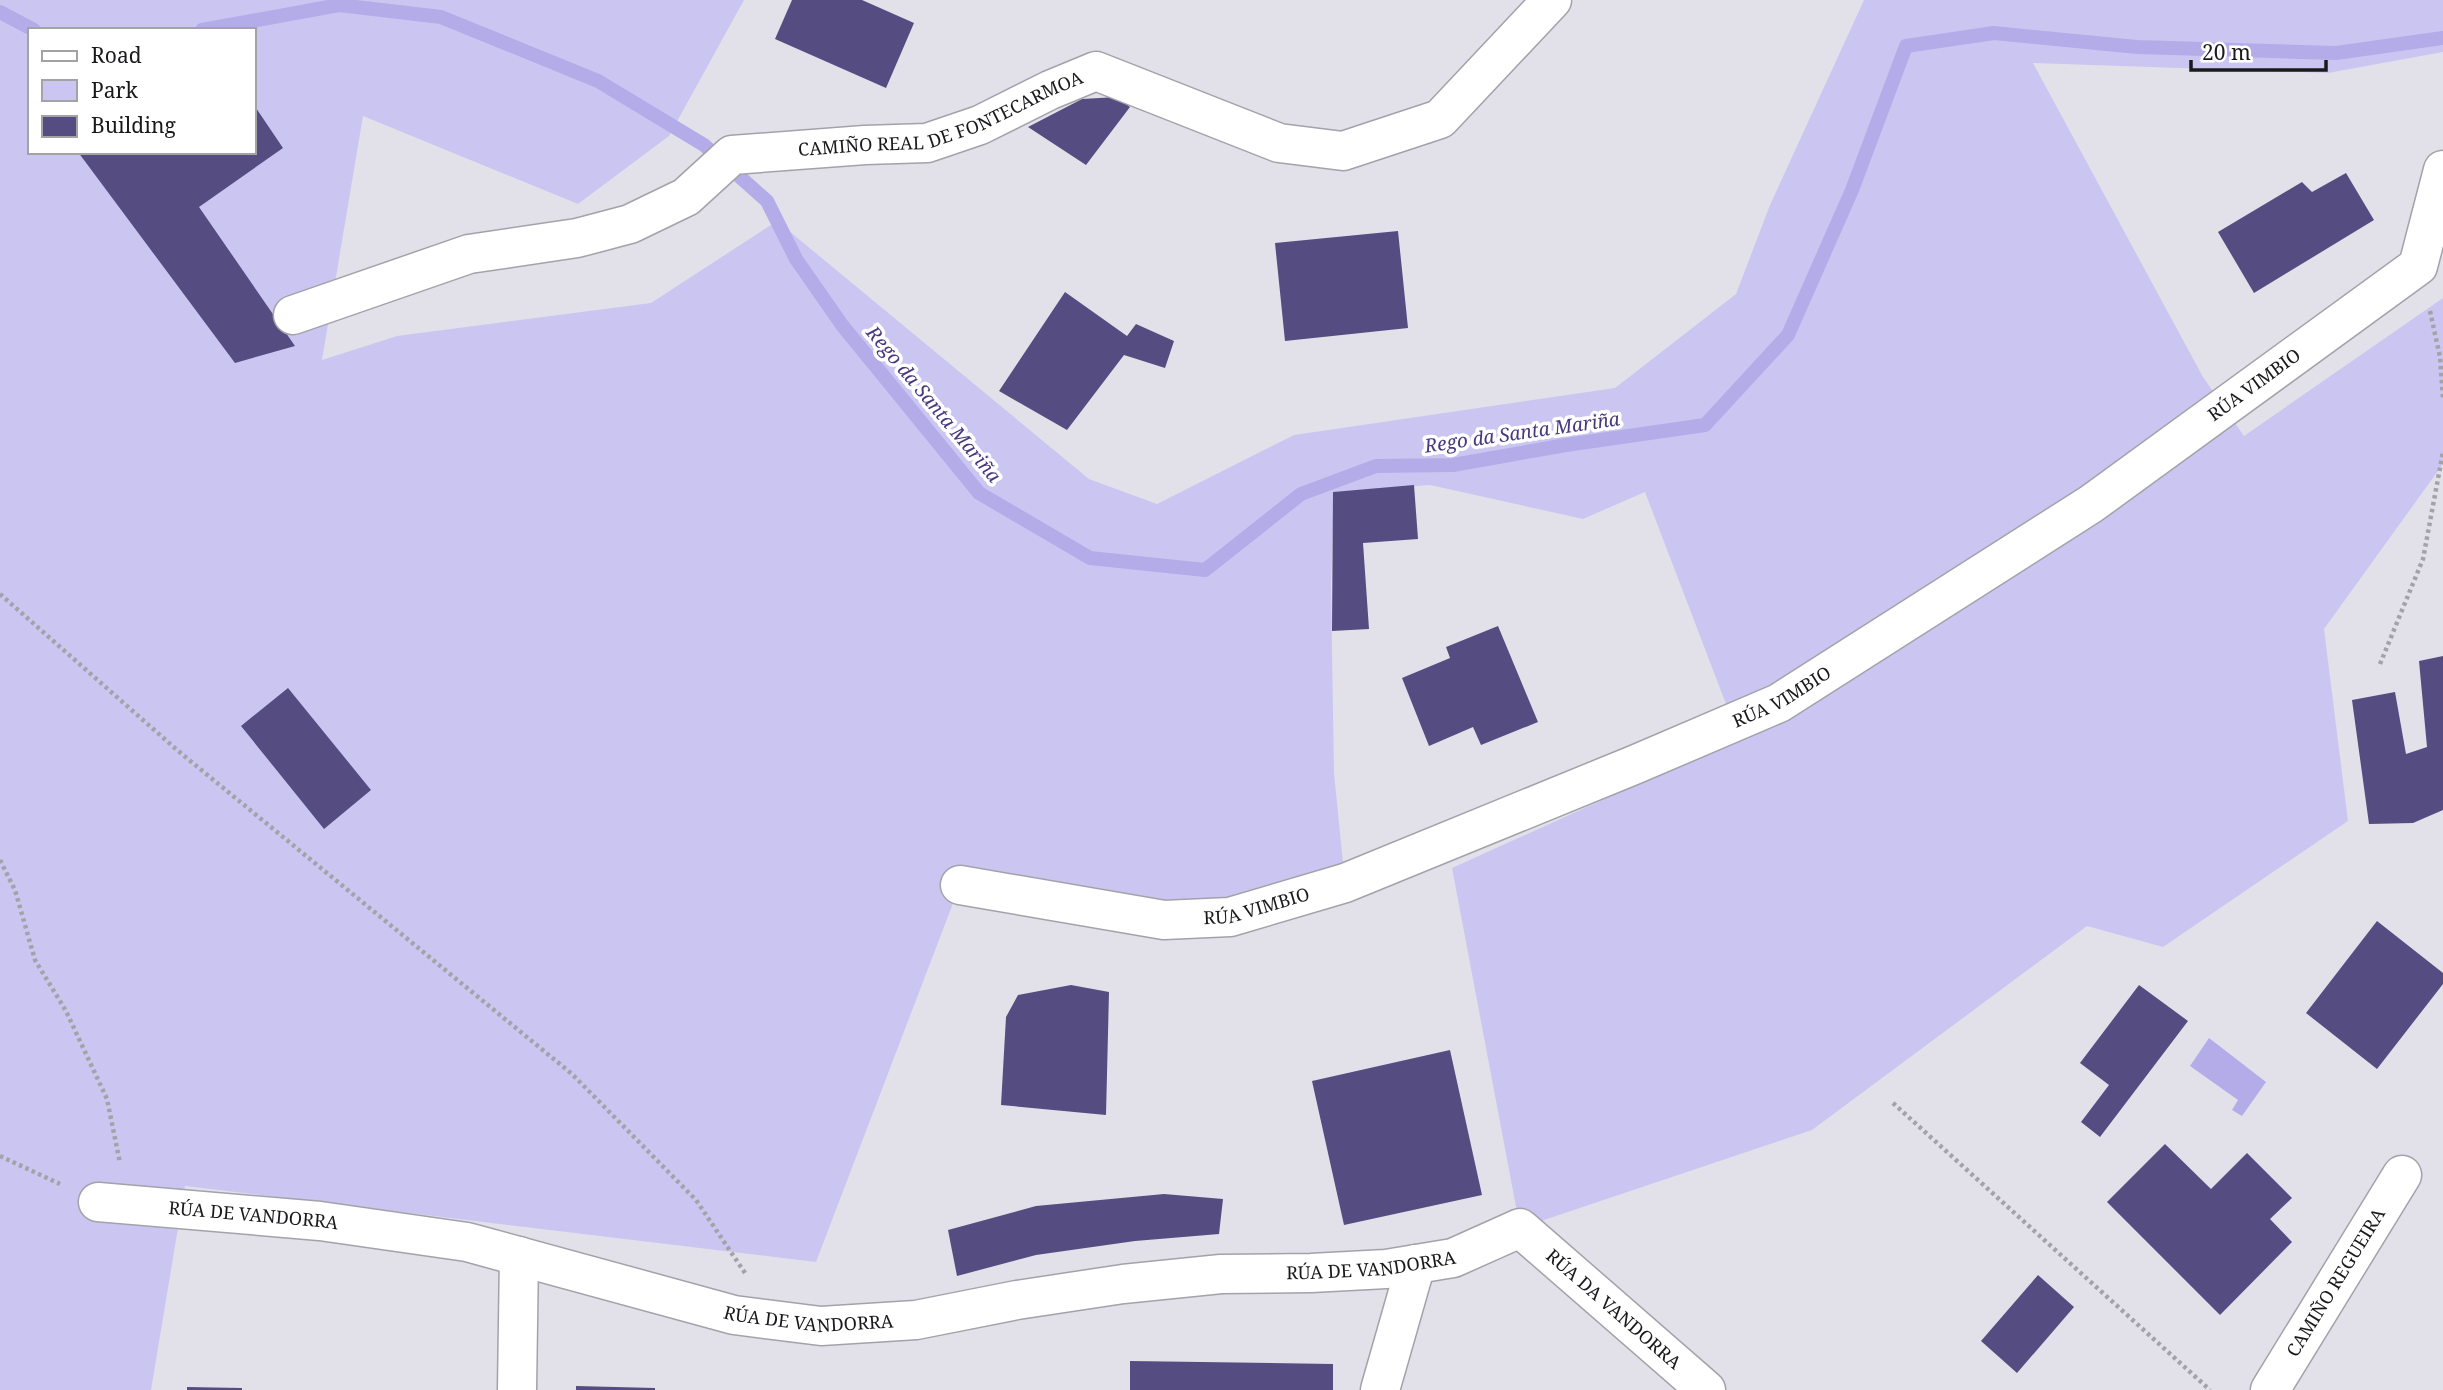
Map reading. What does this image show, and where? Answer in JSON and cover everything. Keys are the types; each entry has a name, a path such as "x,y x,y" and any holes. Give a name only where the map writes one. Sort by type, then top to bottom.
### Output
{"street":[{"name":"CAMIÑO REAL DE FONTECARMOA","path":"293,315 469,254 577,239 630,224 685,197 732,155 927,143 980,125 1050,90 1096,71 1279,143 1343,151 1440,119 1552,0"},
{"path":"2418,266 2443,170"},
{"name":"RÚA VIMBIO","path":"960,885 1164,920 1230,917 1345,883 1646,760 1779,703 2091,504 2418,266"},
{"name":"CAMIÑO REGUEIRA","path":"2270,1390 2402,1175"},
{"name":"RÚA DE VANDORRA","path":"114,1204 320,1221 467,1242 734,1315 821,1326 916,1320 1017,1300 1123,1284 1222,1274 1386,1269 1453,1258 1520,1228"},
{"name":"RÚA DA VANDORRA","path":"1520,1228 1706,1390"},
{"path":"517,1390 519,1256"},
{"path":"1380,1390 1416,1264"}],"path":[{"path":"2418,266 2440,357 2443,398"},
{"path":"2380,664 2423,559 2443,452"},
{"path":"0,594 177,750 572,1074 696,1200 776,1320"},
{"path":"0,860 15,890 35,960 66,1011 107,1099 114,1204 0,1156"},
{"path":"1893,1104 2210,1390"}],"green space":[{"path":"0,0 744,0 669,136 578,204 363,116 322,360 397,336 651,303 777,221 1089,479 1157,504 1294,435 1615,388 1736,294 1770,205 1864,0 2443,0 2443,52 2328,73 2033,63 2203,377 2244,436 2443,298 2443,464 2324,629 2348,821 2163,947 2087,926 1812,1130 1520,1228 1452,868 1739,738 1645,492 1583,519 1430,485 1334,492 1331,586 1334,773 1345,883 1230,917 960,885 816,1262 185,1186 151,1390 0,1390"}],"shaded area":[{"path":"2209,1038 2266,1082 2242,1116 2232,1110 2238,1100 2190,1066"}],"building":[{"path":"792,0 862,0 914,23 886,88 775,39"},
{"path":"1117,97 1130,107 1086,165 1028,127 1082,99"},
{"path":"256,108 283,148 199,207 295,346 235,363 79,154 256,154"},
{"path":"2346,173 2374,220 2254,293 2218,232 2302,182 2312,192"},
{"path":"1398,231 1408,328 1285,341 1275,243"},
{"path":"1065,292 1127,336 1136,324 1174,341 1165,368 1124,355 1067,430 999,391"},
{"path":"1414,485 1418,539 1363,543 1369,629 1332,631 1333,492"},
{"path":"1498,626 1538,722 1481,745 1473,727 1429,746 1402,678 1450,658 1446,647"},
{"path":"2443,656 2443,810 2413,823 2369,824 2352,700 2395,692 2406,754 2427,747 2419,661"},
{"path":"288,688 371,790 324,829 241,726"},
{"path":"2377,921 2443,973 2443,984 2377,1069 2306,1013"},
{"path":"1071,985 1109,992 1106,1115 1001,1105 1006,1017 1018,995"},
{"path":"2139,985 2188,1021 2100,1137 2081,1122 2109,1085 2080,1063"},
{"path":"1450,1050 1482,1195 1344,1225 1312,1081"},
{"path":"2165,1144 2211,1189 2247,1153 2292,1198 2270,1219 2292,1242 2220,1315 2107,1202"},
{"path":"1164,1194 1223,1199 1219,1234 1135,1241 1036,1255 957,1276 948,1230 1036,1206"},
{"path":"2038,1275 2074,1307 2017,1373 1981,1341"},
{"path":"1130,1361 1333,1364 1333,1390 1130,1390"},
{"path":"576,1386 655,1388 655,1390 576,1390"},
{"path":"187,1387 242,1388 242,1390 187,1390"}],"waterway":[{"name":"Rego da Santa Mariña","path":"213,28 339,5 441,17 598,81 704,145 767,201 796,259 842,325 979,493 1090,558 1205,570 1301,494 1376,466 1453,465 1705,425 1788,335 1852,190 1906,46 1994,33 2137,47 2336,53 2443,38"},
{"name":"Rego da Santa Mariña","path":"0,12 30,28"}]}
